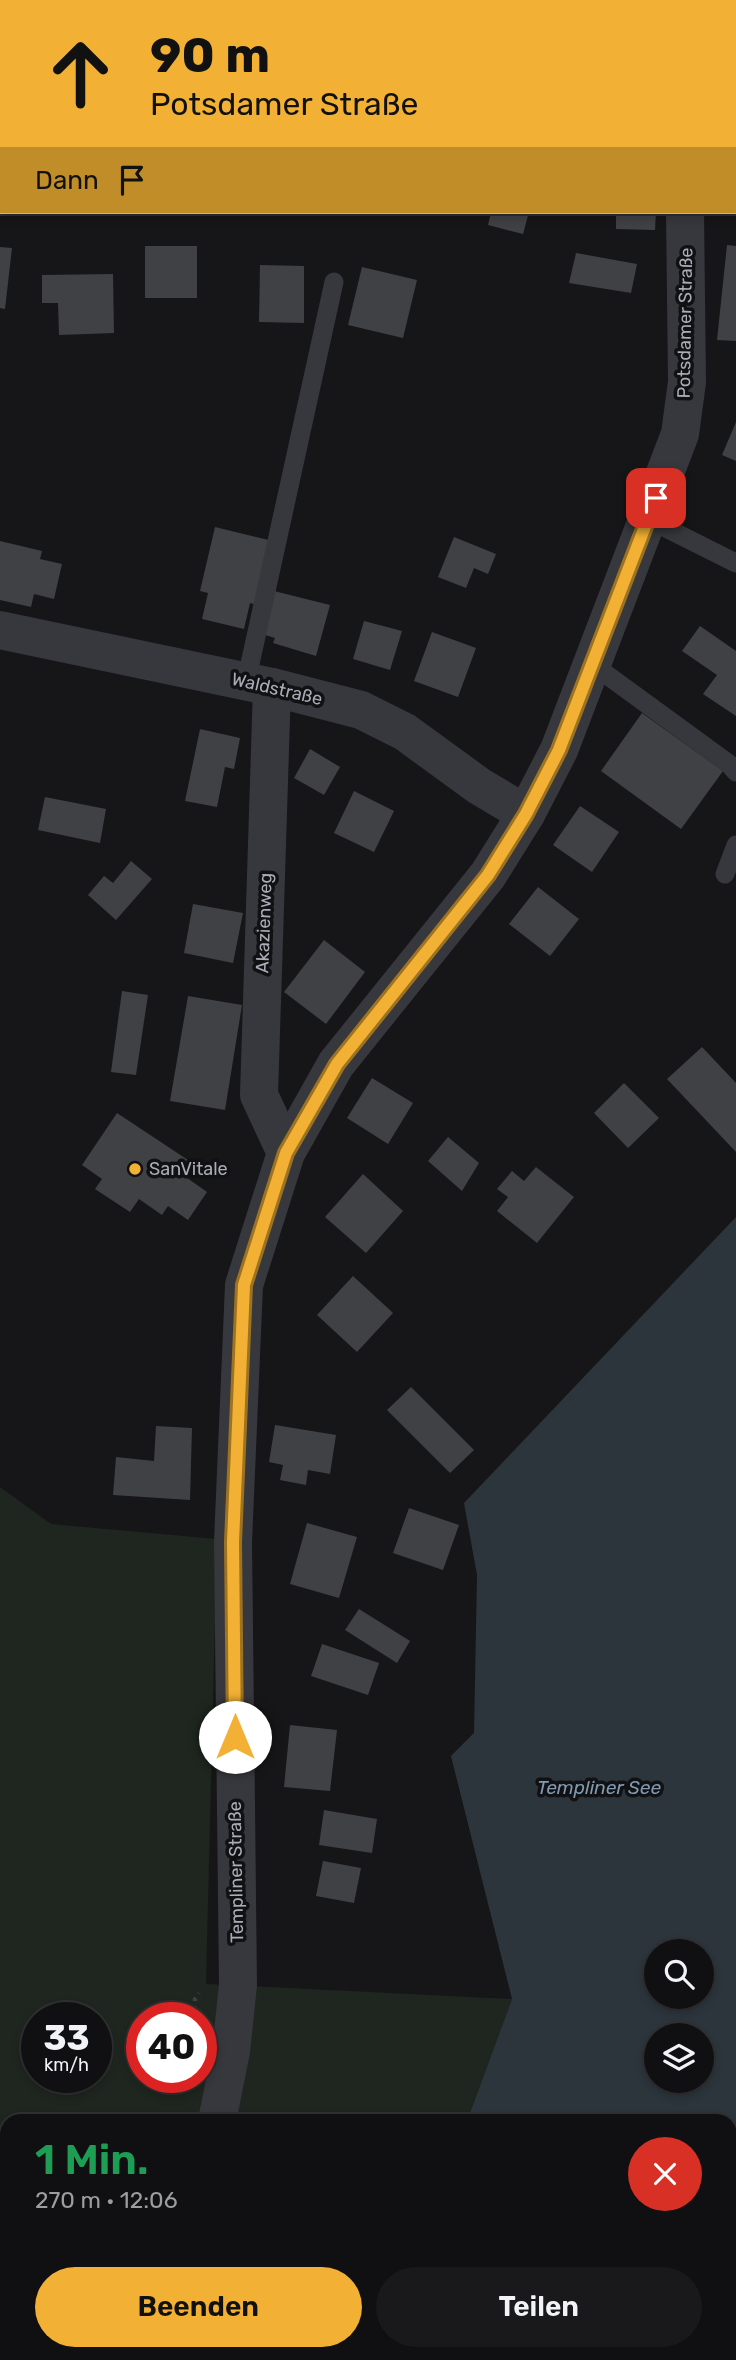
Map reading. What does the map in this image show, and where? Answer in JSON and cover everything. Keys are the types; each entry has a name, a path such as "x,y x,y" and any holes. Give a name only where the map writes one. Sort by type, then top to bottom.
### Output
{"street":[{"name":"Potsdamer Straße","path":"244,1285 286,1153 337,1064 488,875 526,814 559,750 680,434 687,382 685,214"},
{"name":"Waldstraße","path":"0,630 259,684 361,710 405,732 479,786 526,814"},
{"name":"Akazienweg","path":"259,684 259,1095 286,1153"},
{"name":"Templiner Straße","path":"218,2114 232,2051 238,1984 233,1542 244,1285"}],"lane":[{"path":"259,684 334,282"},
{"path":"648,519 736,563"},
{"path":"592,664 729,764 736,772"},
{"path":"726,874 736,845"}],"shaded area":[{"path":"0,1487 51,1524 217,1539 206,1984 512,1999 470,2114 0,2114"}],"water":[{"name":"Templiner See","path":"736,1217 736,2114 470,2114 512,1999 451,1756 474,1733 477,1575 464,1503"}],"building":[{"path":"491,214 528,214 523,234 488,225"},
{"path":"616,214 656,214 655,230 616,229"},
{"path":"727,245 736,246 736,341 717,340"},
{"path":"145,246 197,246 197,298 145,298"},
{"path":"0,247 12,248 5,309 0,308"},
{"path":"576,253 637,264 631,293 569,283"},
{"path":"260,265 304,266 304,323 259,322"},
{"path":"362,267 417,280 403,338 348,325"},
{"path":"113,274 114,333 59,335 58,303 42,303 42,275"},
{"path":"736,422 736,461 722,455"},
{"path":"215,527 273,541 257,605 250,603 244,629 202,619 208,593 200,591"},
{"path":"454,537 496,554 488,574 474,568 466,588 438,577"},
{"path":"0,541 42,551 40,559 62,564 54,599 34,594 31,607 0,600"},
{"path":"274,591 330,605 316,656 273,643 275,638 262,634"},
{"path":"364,621 402,631 390,670 353,659"},
{"path":"700,626 736,651 736,716 703,694 717,675 682,651"},
{"path":"432,632 476,648 458,697 414,681"},
{"path":"642,713 723,771 681,829 601,771"},
{"path":"200,729 240,738 234,769 225,767 217,807 185,801"},
{"path":"310,749 340,767 324,795 294,778"},
{"path":"354,791 394,811 374,852 334,833"},
{"path":"45,797 106,809 100,843 38,830"},
{"path":"580,806 619,832 592,872 553,845"},
{"path":"131,861 152,879 116,920 88,895 104,876 113,883"},
{"path":"538,887 579,919 550,956 509,924"},
{"path":"193,904 243,913 233,963 184,953"},
{"path":"324,940 365,972 326,1024 284,992"},
{"path":"122,991 148,995 136,1075 111,1072"},
{"path":"188,996 242,1005 225,1110 170,1101"},
{"path":"702,1047 736,1083 736,1152 667,1079"},
{"path":"372,1078 413,1103 388,1144 347,1118"},
{"path":"624,1083 659,1118 628,1148 594,1113"},
{"name":"SanVitale","path":"117,1113 188,1160 180,1173 207,1192 188,1220 168,1206 162,1215 139,1199 130,1212 95,1189 102,1179 82,1165"},
{"path":"448,1137 479,1163 462,1191 428,1161"},
{"path":"536,1167 574,1197 537,1243 497,1211 508,1197 497,1189 512,1171 524,1181"},
{"path":"363,1174 403,1211 366,1253 325,1217"},
{"path":"353,1276 393,1313 357,1352 317,1315"},
{"path":"411,1387 474,1450 450,1473 387,1410"},
{"path":"275,1425 336,1435 330,1474 308,1470 306,1485 280,1480 283,1465 269,1462"},
{"path":"156,1426 192,1428 190,1500 113,1495 116,1457 154,1461"},
{"path":"409,1508 459,1525 443,1570 393,1553"},
{"path":"307,1523 357,1537 339,1598 290,1584"},
{"path":"359,1609 410,1641 397,1663 345,1630"},
{"path":"322,1644 379,1663 368,1695 311,1676"},
{"path":"290,1725 337,1730 330,1791 284,1787"},
{"path":"324,1810 377,1819 372,1853 319,1845"},
{"path":"323,1861 361,1868 354,1903 316,1896"}],"place":[{"name":"SanVitale","path":"135,1169"}],"route":[{"path":"235,1737 233,1542 244,1285 286,1153 337,1064 488,875 526,814 559,750 656,498"}]}
